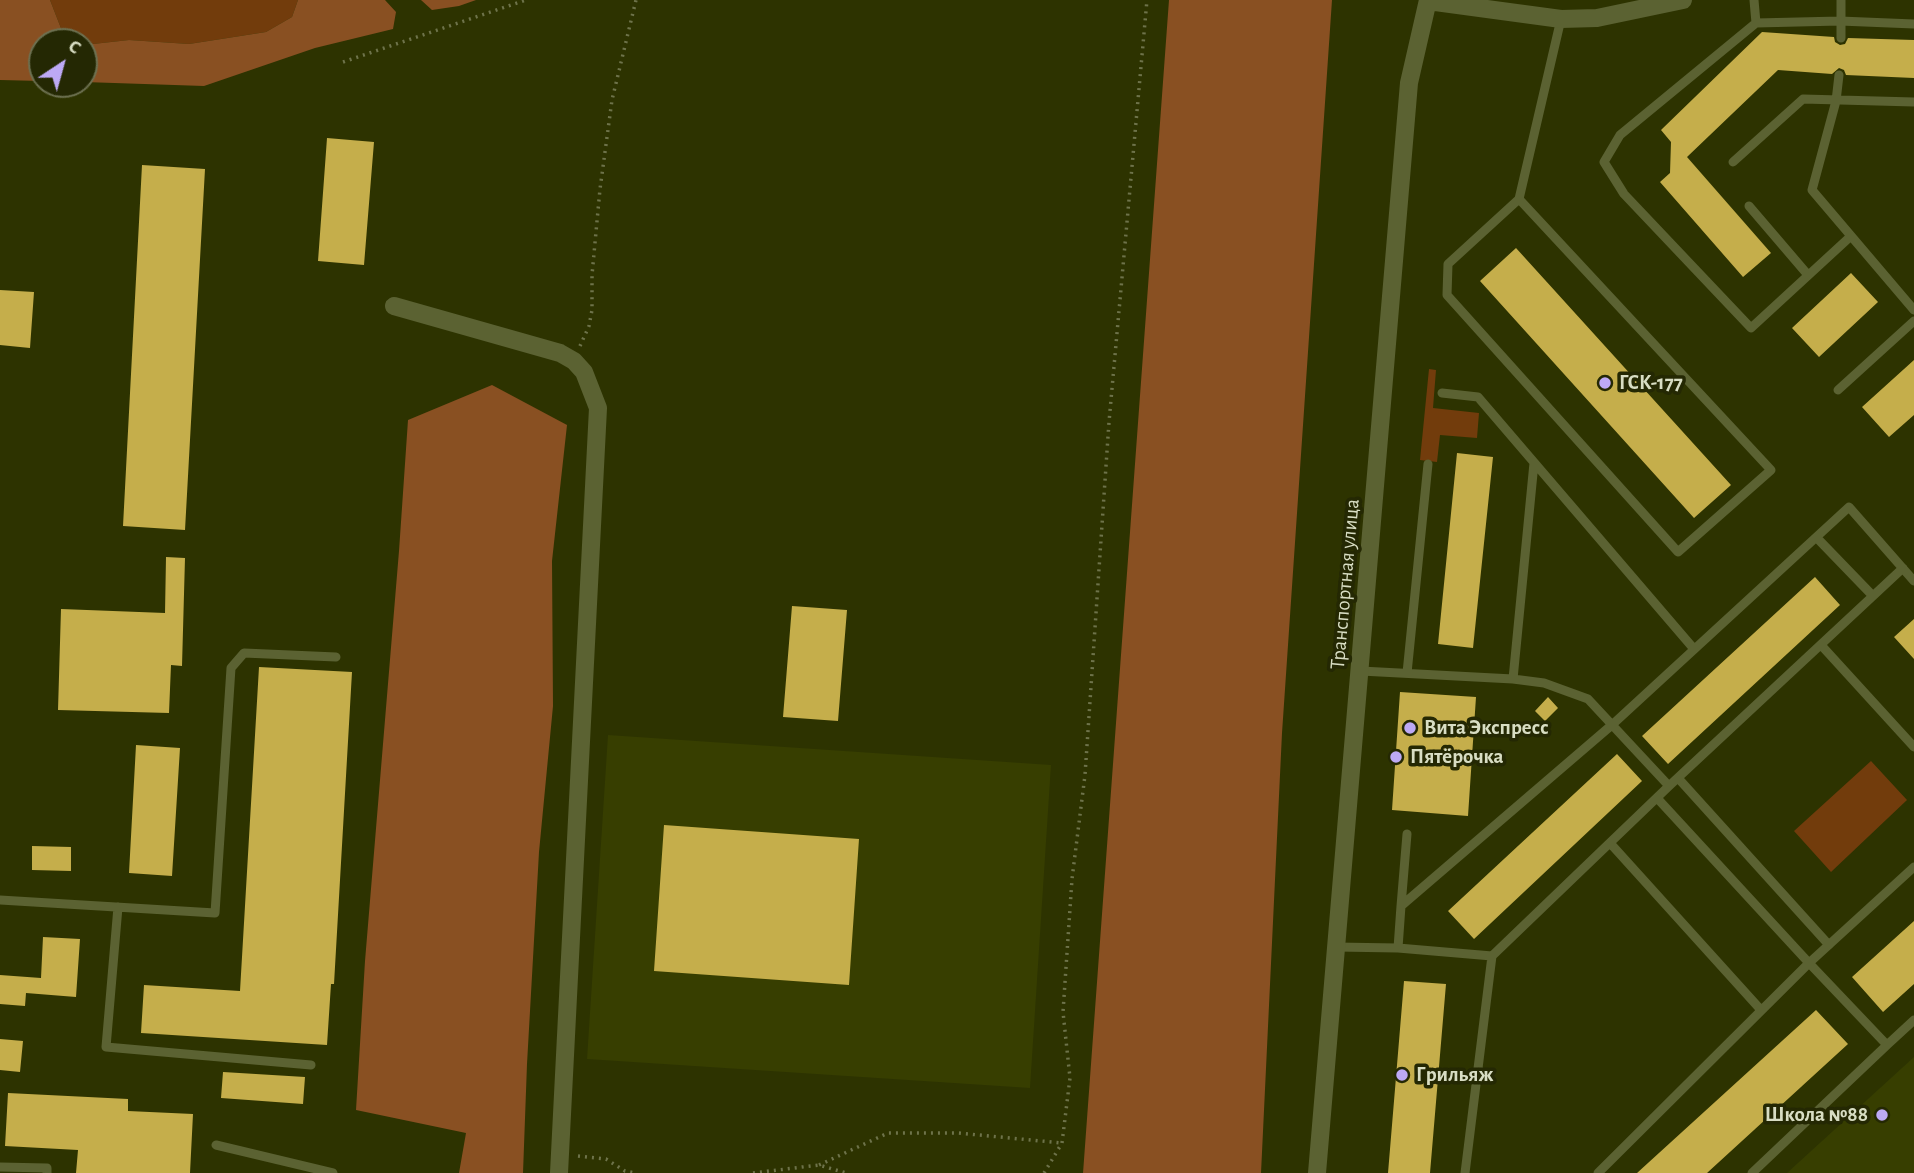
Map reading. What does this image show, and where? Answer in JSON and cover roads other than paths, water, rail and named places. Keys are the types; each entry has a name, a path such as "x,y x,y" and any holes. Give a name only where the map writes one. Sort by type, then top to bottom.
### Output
{"street":[{"path":"1428,1 1561,19 1597,18 1683,0"},
{"name":"Транспортная улица","path":"1317,1173 1409,83 1428,1"},
{"path":"394,306 560,353 574,361 584,372 598,408 560,1168"}],"lane":[{"path":"1754,0 1756,23"},
{"path":"1840,37 1841,0"},
{"path":"1519,199 1771,470 1678,552 1447,295 1448,264 1519,199 1561,19"},
{"path":"1851,236 1751,327 1625,194 1604,162 1620,135 1756,23 1840,21 1914,24"},
{"path":"1839,75 1836,101 1812,190 1914,310"},
{"path":"1734,162 1803,99 1914,102"},
{"path":"1749,206 1808,275"},
{"path":"1838,390 1914,321"},
{"path":"1442,393 1478,397 1694,649"},
{"path":"1513,679 1534,463"},
{"path":"1407,673 1428,464"},
{"path":"1401,906 1614,724 1849,507 1914,581"},
{"path":"1817,538 1873,596"},
{"path":"1465,1173 1492,956 1669,786 1903,568"},
{"path":"1821,645 1914,747"},
{"path":"0,901 215,913 231,668 244,653 336,657"},
{"path":"1361,671 1513,679 1544,683 1588,699 1669,786"},
{"path":"1678,778 1829,945"},
{"path":"1657,798 1887,1045"},
{"path":"1398,948 1407,834"},
{"path":"1610,843 1761,1010"},
{"path":"1598,1173 1809,963 1914,867"},
{"path":"118,907 106,1047 311,1065"},
{"path":"1336,947 1398,948 1492,956"},
{"path":"1752,1173 1914,1020"},
{"path":"216,1145 333,1173"},
{"path":"0,1167 47,1168 47,1173"}],"place":[{"name":"ГСК-177","path":"1605,383"},
{"name":"Вита Экспресс","path":"1410,728"},
{"name":"Пятёрочка","path":"1396,757"},
{"name":"Грильяж","path":"1402,1075"},
{"name":"Школа №88","path":"1882,1115"}]}
